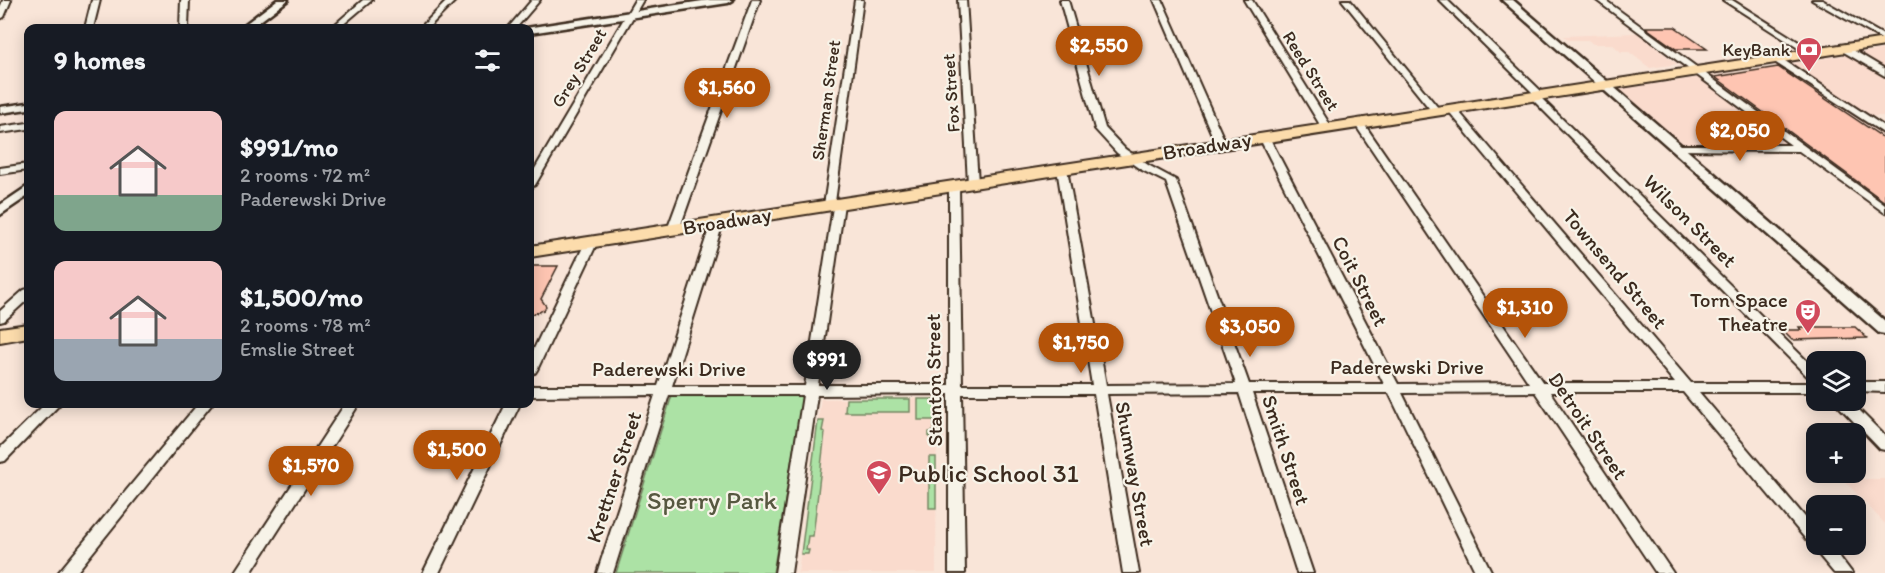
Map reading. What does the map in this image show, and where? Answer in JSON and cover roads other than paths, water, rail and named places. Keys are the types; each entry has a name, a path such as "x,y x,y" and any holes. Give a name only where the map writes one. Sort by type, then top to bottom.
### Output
{"main road":[{"name":"Broadway","path":"534,251 1885,41"},
{"path":"0,335 24,332"}],"street":[{"path":"0,17 8,0"},
{"path":"90,24 96,0"},
{"path":"184,24 185,0"},
{"path":"250,24 283,0"},
{"path":"340,24 368,0"},
{"path":"428,24 452,0"},
{"path":"516,24 536,0"},
{"name":"Grey Street","path":"534,178 639,0"},
{"path":"534,29 728,0"},
{"path":"673,230 756,0"},
{"name":"Sherman Street","path":"783,573 811,390 859,0"},
{"name":"Fox Street","path":"962,0 973,183"},
{"name":"Smith Street","path":"1064,0 1098,126 1106,138 1131,158 1171,180 1305,573"},
{"path":"1158,0 1221,144"},
{"name":"Reed Street","path":"1248,0 1327,128"},
{"name":"Townsend Street","path":"1346,0 1688,388 1806,528"},
{"name":"Wilson Street","path":"1443,0 1806,367"},
{"path":"1507,0 1885,329"},
{"path":"1600,0 1885,210"},
{"path":"1727,0 1812,53"},
{"path":"1816,0 1885,41"},
{"path":"1845,49 1885,73"},
{"path":"1776,59 1885,131"},
{"path":"0,110 24,107"},
{"name":"Detroit Street","path":"1359,123 1665,573"},
{"path":"0,130 24,127"},
{"name":"Coit Street","path":"1264,137 1393,388 1484,573"},
{"path":"1678,148 1802,148"},
{"path":"0,171 24,168"},
{"name":"Shumway Street","path":"1062,169 1131,573"},
{"name":"Stanton Street","path":"954,186 957,573"},
{"path":"0,212 24,193"},
{"name":"Krettner Street","path":"605,573 717,223"},
{"path":"534,362 591,243"},
{"path":"0,318 24,297"},
{"name":"Paderewski Drive","path":"534,391 1806,387"},
{"path":"1866,387 1885,387"},
{"path":"0,457 48,408"},
{"path":"66,573 202,408"},
{"path":"242,573 349,408"},
{"path":"431,573 511,408"},
{"path":"1851,411 1885,445"},
{"path":"1829,555 1844,573"}],"place":[{"name":"KeyBank","path":"1809,73"},
{"name":"Torn Space Theatre","path":"1808,335"},
{"name":"Public School 31","path":"879,496"}],"park label":[{"name":"Sperry Park","path":"712,500"}]}
